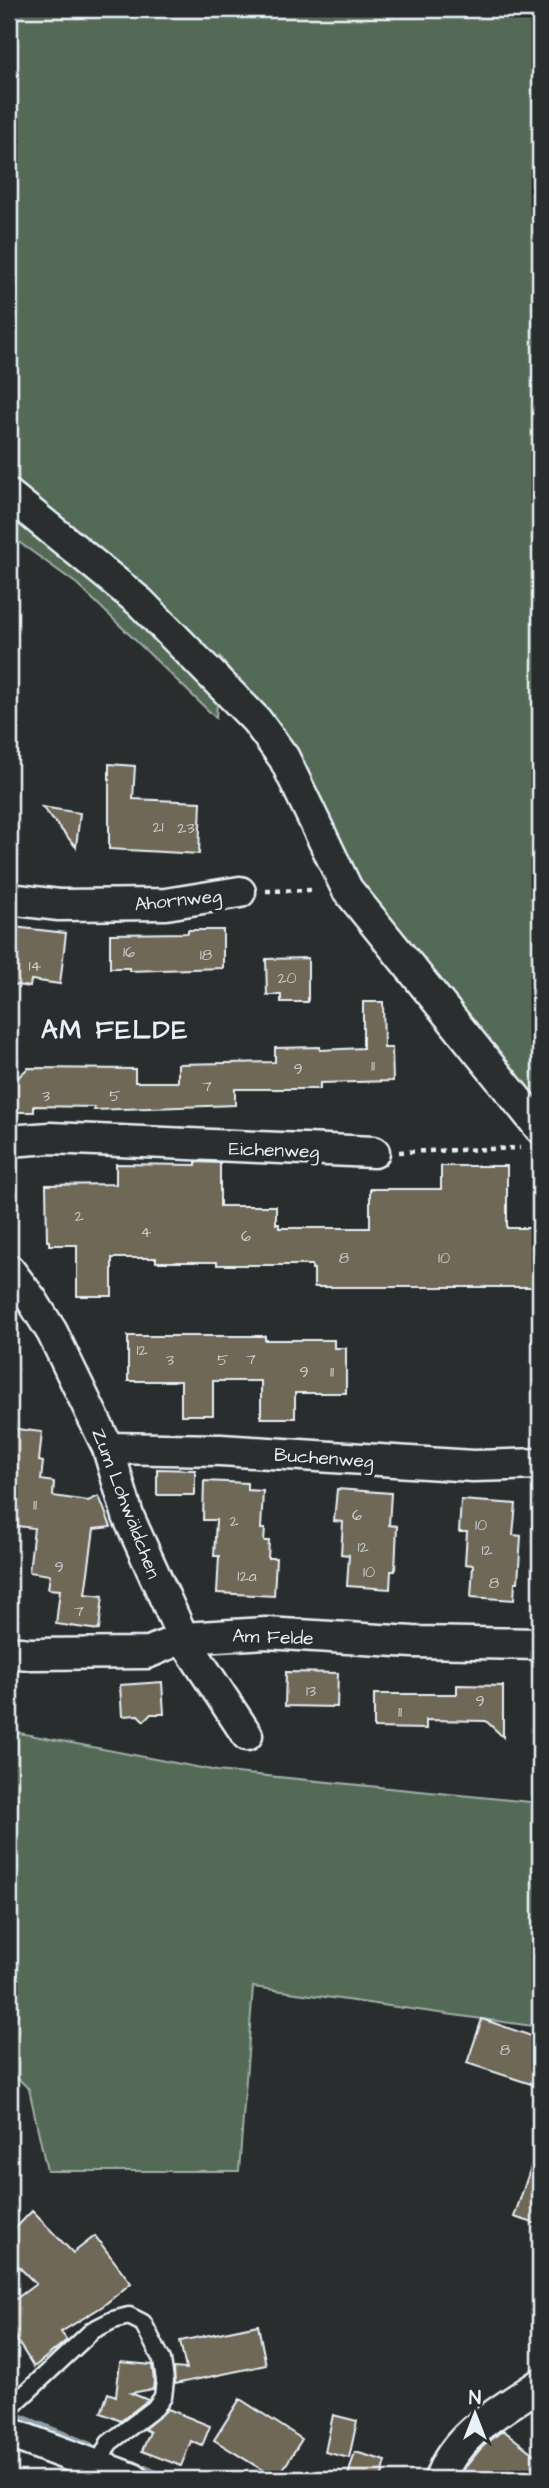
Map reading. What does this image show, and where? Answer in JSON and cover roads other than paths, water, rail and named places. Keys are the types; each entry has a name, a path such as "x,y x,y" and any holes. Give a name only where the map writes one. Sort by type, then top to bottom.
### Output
{"street":[{"path":"9,495 140,602 256,720 284,758 347,889 533,1138"},
{"name":"Ahornweg","path":"9,899 59,905 166,904 240,892"},
{"name":"Eichenweg","path":"9,1141 50,1138 374,1153"},
{"name":"Zum Lohwäldchen","path":"9,1270 52,1332 108,1448 128,1516 183,1639 247,1735"},
{"name":"Buchenweg","path":"108,1448 221,1450 473,1466 540,1464"},
{"name":"Am Felde","path":"9,1652 147,1653 183,1639 266,1633 413,1642 540,1644"},
{"path":"440,2479 453,2454 486,2421 540,2384"},
{"path":"9,2433 133,2479"}],"lane":[{"path":"9,2409 93,2330 129,2316 143,2323 162,2360 165,2380 163,2397 155,2409 110,2443 98,2465"}],"waterway":[{"path":"15,2416 89,2446"},
{"path":"133,2464 166,2479"}],"district":[{"name":"AM FELDE","path":"115,1029"}]}
